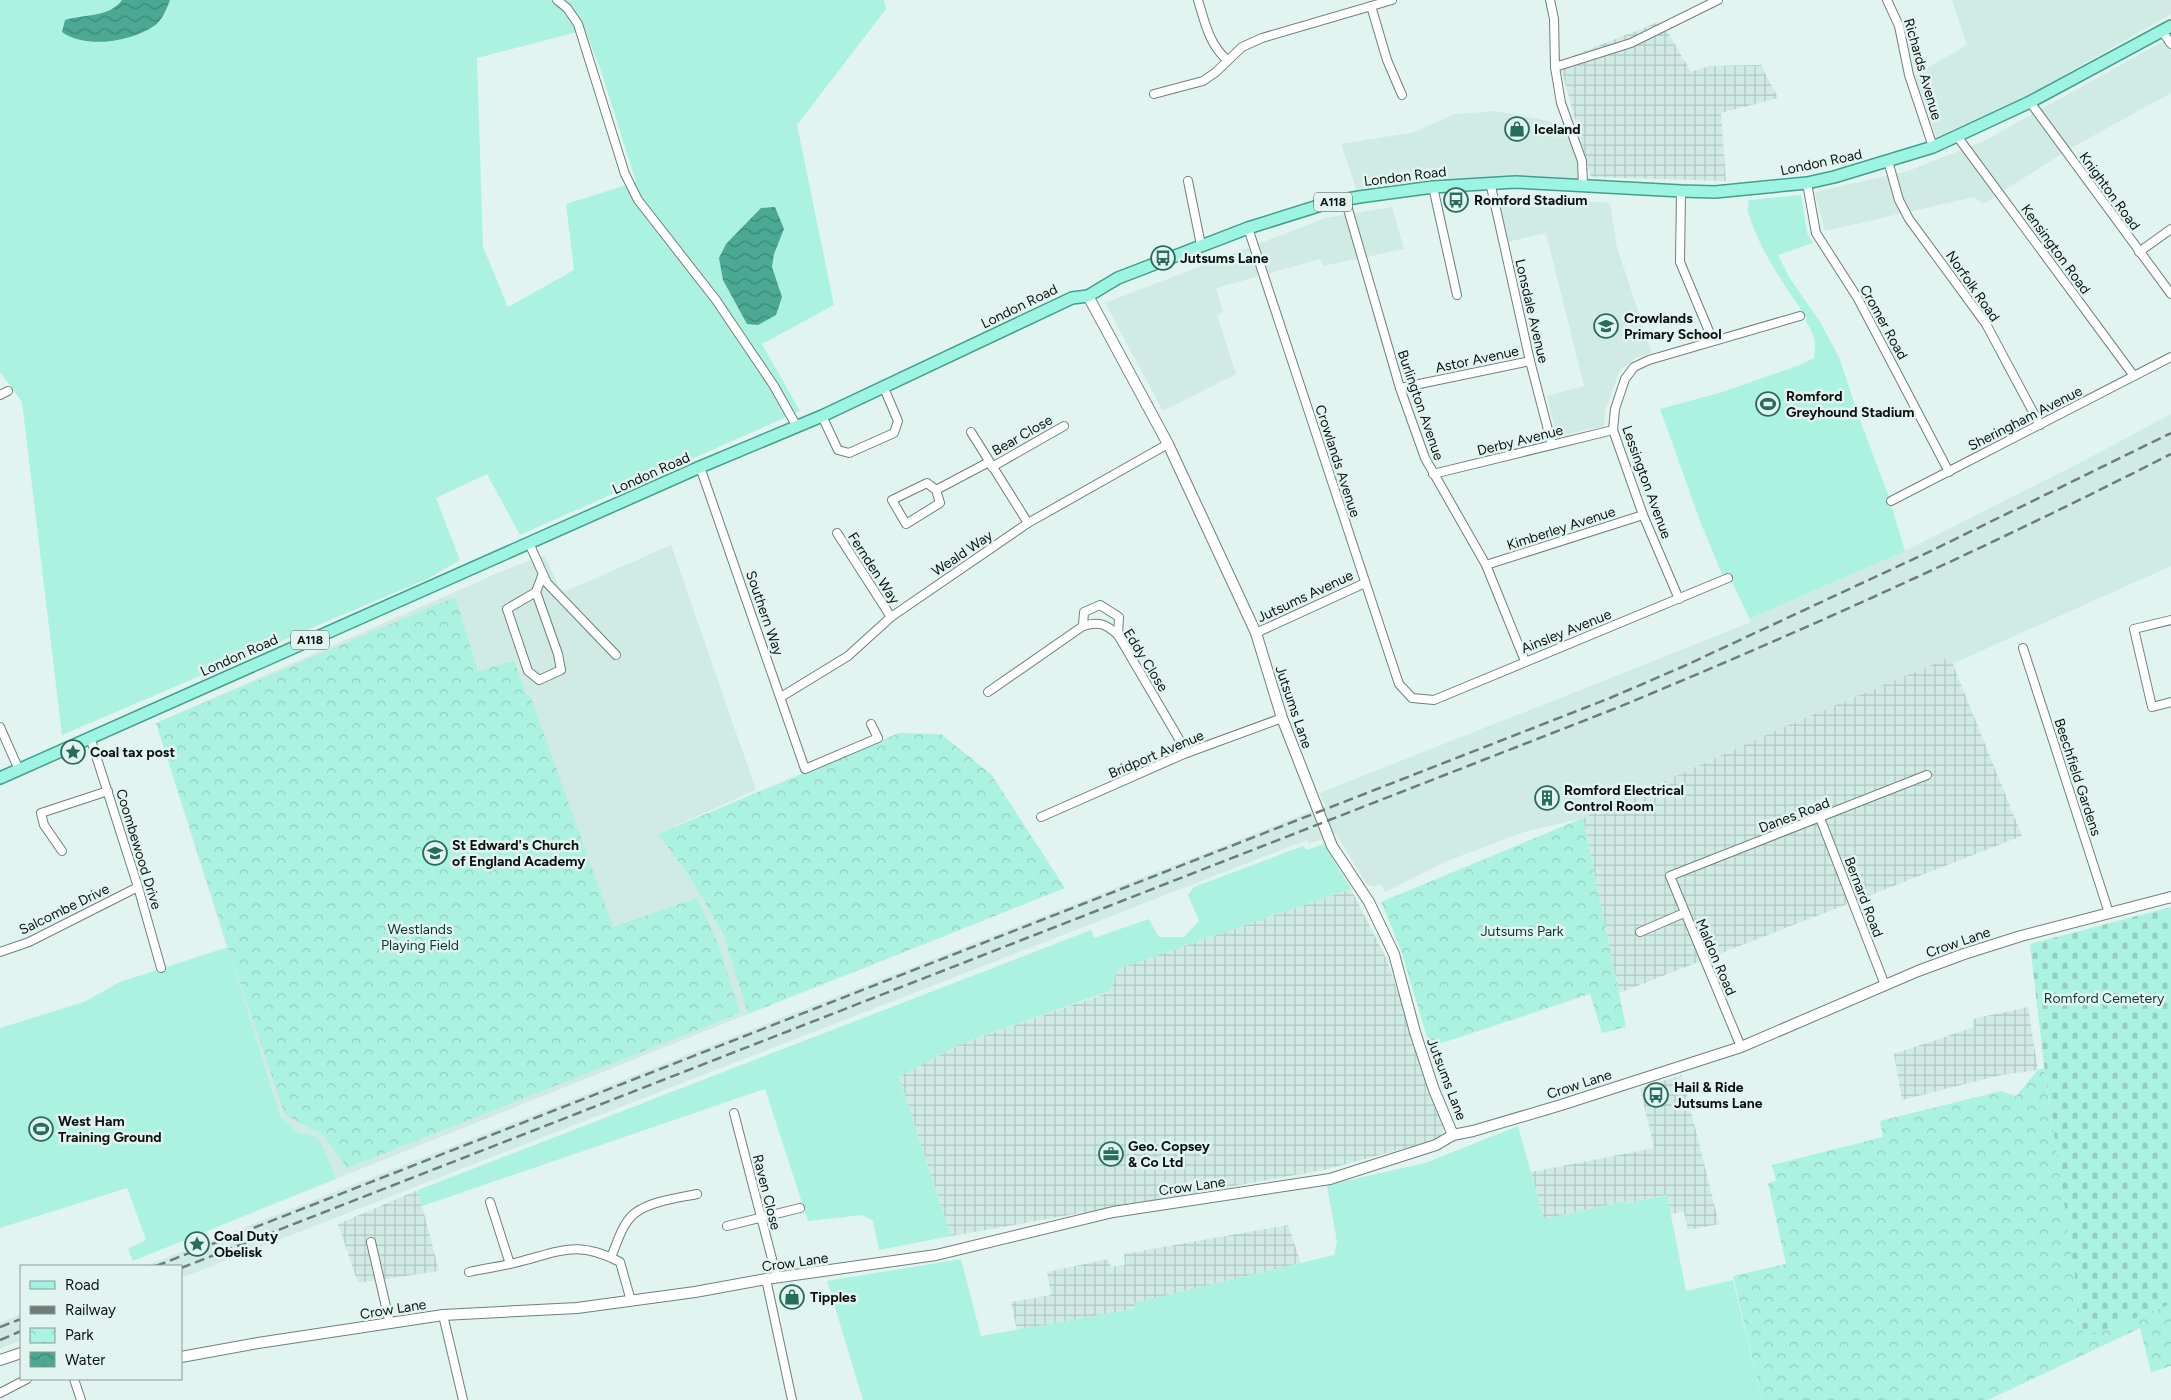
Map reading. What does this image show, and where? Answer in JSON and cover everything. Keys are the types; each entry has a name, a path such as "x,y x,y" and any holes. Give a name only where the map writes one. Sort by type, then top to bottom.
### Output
{"main road":[{"name":"London Road","path":"90,737 530,544 700,467 798,427 1072,298 1088,296 1118,278 1248,228 1345,200 1433,187 1490,182 1583,185 1681,192 1751,190 1807,183 1888,162 1933,147 2030,102 2166,29"},
{"name":"A118","path":"0,778 90,737"}],"street":[{"path":"557,0 567,8 578,24 625,174 638,200 716,300 774,386 798,427"},
{"path":"1198,0 1209,37 1216,50 1227,60"},
{"path":"1154,94 1203,81 1216,72 1242,46 1262,38 1392,0"},
{"path":"1550,0 1554,19 1555,67 1562,103 1582,161 1583,185"},
{"path":"1555,67 1631,43 1718,0"},
{"name":"Richards Avenue","path":"1887,0 1898,26 1909,75 1933,147"},
{"path":"1371,6 1387,60 1402,95"},
{"path":"2166,29 2171,44"},
{"name":"Knighton Road","path":"2030,102 2171,294"},
{"name":"Kensington Road","path":"1957,136 2134,376"},
{"name":"Norfolk Road","path":"1888,162 1899,200 1906,213 1986,324 2040,425"},
{"path":"1188,181 1201,245"},
{"name":"Lonsdale Avenue","path":"1490,182 1530,361 1552,445"},
{"name":"Cromer Road","path":"1807,183 1816,232 1857,297 1949,472"},
{"path":"1433,187 1457,296"},
{"path":"1681,192 1680,262 1713,341"},
{"name":"Burlington Avenue","path":"1345,200 1400,388 1425,458 1486,565 1526,661"},
{"name":"Crowlands Avenue","path":"1248,228 1399,684 1412,698"},
{"path":"2140,252 2171,229"},
{"name":"Jutsums Lane","path":"1088,296 1168,444 1256,633 1282,718 1332,846 1369,902 1394,954 1415,1032 1434,1090 1453,1135"},
{"name":"Lessington Avenue","path":"1679,599 1643,515 1613,430 1615,409 1626,380 1634,367 1649,360 1800,316"},
{"name":"Sheringham Avenue","path":"1891,501 2171,357"},
{"name":"Astor Avenue","path":"1400,388 1530,361"},
{"path":"822,416 838,450 850,453 894,433 898,421 884,388"},
{"path":"0,395 8,392"},
{"name":"Bear Close","path":"936,490 1064,426"},
{"name":"Derby Avenue","path":"1433,474 1613,430"},
{"path":"970,432 1028,523"},
{"name":"Weald Way","path":"780,697 848,656 891,617 1028,523 1168,444"},
{"name":"Southern Way","path":"700,467 805,769 878,738 871,724"},
{"path":"927,482 936,490 940,503 906,524 892,500 927,482"},
{"name":"Kimberley Avenue","path":"1486,565 1643,515"},
{"name":"Fernden Way","path":"837,533 891,617"},
{"path":"530,544 542,576 547,583 616,656"},
{"path":"536,592 558,654 561,670 539,680 528,671 507,609 536,592 542,576"},
{"name":"Ainsley Avenue","path":"1412,698 1434,700 1728,578"},
{"name":"Jutsums Avenue","path":"1256,633 1365,583"},
{"path":"988,692 1083,626 1084,612 1100,605 1119,617 1118,635"},
{"path":"2171,620 2134,629 2143,676 2152,707 2171,702"},
{"name":"Eddy Close","path":"1083,626 1095,622 1107,625 1118,635 1179,739 1184,754"},
{"name":"Beechfield Gardens","path":"2023,648 2109,913"},
{"name":"Bridport Avenue","path":"1042,817 1184,754 1282,718"},
{"path":"0,727 19,770"},
{"name":"Coombewood Drive","path":"90,737 138,887 161,968"},
{"name":"Danes Road","path":"1670,876 1927,775"},
{"path":"62,851 44,826 42,813 108,791"},
{"name":"Bernard Road","path":"1820,818 1885,985"},
{"name":"Maldon Road","path":"1670,876 1741,1047"},
{"name":"Salcombe Drive","path":"0,952 29,942 138,887"},
{"name":"Crow Lane","path":"182,1358 258,1343 443,1315 576,1308 695,1292 772,1278 936,1255 1113,1212 1330,1179 1436,1145 1453,1135 1473,1131 1560,1105 1741,1047 1885,985 1964,954 2171,897"},
{"path":"1640,932 1684,913"},
{"name":"Raven Close","path":"734,1113 760,1217 792,1400"},
{"path":"611,1258 621,1232 634,1214 651,1205 697,1194"},
{"path":"490,1202 510,1264"},
{"path":"727,1226 800,1208"},
{"path":"371,1242 390,1324"},
{"path":"469,1272 573,1248 601,1252 620,1262 631,1301"},
{"path":"443,1315 463,1400"},
{"path":"0,1360 20,1352"},
{"path":"0,1393 25,1380"},
{"path":"74,1380 81,1400"}],"shaded area":[{"path":"1952,0 2171,0 2171,14 2024,98 1936,137 1915,75 1967,45"},
{"path":"1661,21 1691,72 1709,66 1761,65 1778,98 1721,113 1726,181 1591,177 1562,72 1565,59"},
{"path":"2171,37 2171,93 2071,148 1983,204 1974,197 1825,231 1815,192 1908,171 1984,141"},
{"path":"1496,111 1569,125 1582,161 1583,185 1562,184 1359,197 1341,144 1415,132 1454,114"},
{"name":"Crowlands Primary School","path":"1497,196 1610,203 1617,247 1652,353 1636,358 1620,370 1605,411 1604,426 1557,437 1547,396 1584,386 1546,233 1508,242"},
{"path":"1392,207 1404,249 1323,266 1320,259 1216,288 1223,312 1217,315 1236,374 1163,411 1105,303 1325,218"},
{"path":"2171,414 2171,566 1952,664 1950,657 1786,726 1583,818 1524,832 1447,861 1385,892 1381,884 1375,887 1367,885 1336,834 1309,844 1307,840 182,1278 182,1265 148,1265 1325,806 1320,793 1749,623 1751,618 1905,551 2074,466"},
{"name":"Westlands Playing Field","path":"671,545 756,790 658,834 687,873 723,934 748,1014 336,1179 322,1144 317,1137 297,1132 280,1116 156,723 498,573 539,557 545,556 559,587 564,592"},
{"path":"1950,657 2022,836 1619,993 1583,818 1786,726"},
{"path":"1351,889 1387,960 1444,1129 1439,1139 1324,1170 951,1236 899,1077 960,1044 1110,992 1117,969"},
{"path":"2028,1007 2038,1070 2001,1075 1902,1100 1894,1054 1974,1027 1973,1019"},
{"path":"1682,1075 1719,1224 1688,1230 1684,1212 1671,1214 1666,1195 1626,1204 1624,1201 1544,1219 1531,1172 1654,1148 1640,1088"},
{"path":"418,1190 439,1271 358,1283 338,1224"},
{"path":"1288,1225 1301,1263 1135,1303 1134,1309 1017,1330 1011,1302 1051,1295 1047,1272 1108,1259 1111,1267 1125,1265 1124,1254"},
{"path":"20,1314 20,1340 0,1349 0,1323"}],"green space":[{"path":"0,0 884,0 886,9 797,125 834,305 762,344 800,411 520,535 487,474 436,498 460,560 429,578 62,735 22,402 0,372","holes":["585,30 601,71 636,182 566,204 574,270 508,307 483,247 477,58"]},
{"name":"Romford Greyhound Stadium","path":"1801,195 1807,233 1813,243 1778,255 1789,277 1820,322 1839,357 1861,423 1888,494 1905,551 1750,620 1733,584 1726,574 1722,574 1700,521 1660,409 1719,393 1800,365 1814,358 1815,342 1805,320 1807,319 1765,252 1747,208 1749,207 1748,200"},
{"name":"Westlands Playing Field","path":"455,597 478,671 514,661 527,696 530,695 613,927 697,898 717,941 740,1013 347,1168 324,1135 285,1115 228,947 156,723"},
{"path":"899,733 941,734 991,774 1065,888 748,1014 723,934 687,873 658,834"},
{"name":"Jutsums Park","path":"1583,818 1626,1027 1602,1033 1590,994 1430,1047 1400,947 1381,902"},
{"path":"1324,844 1351,889 1118,969 1110,991 960,1044 899,1077 951,1236 879,1250 873,1221 862,1215 808,1221 765,1089 422,1206 418,1190 1091,930 1094,938 1149,919 1159,937 1184,937 1199,921 1188,895 1194,887 1303,846 1307,850"},
{"name":"Romford Cemetery","path":"2171,907 2171,1304 2084,1339 2045,1074 2030,944"},
{"path":"228,947 280,1116 297,1132 317,1137 322,1144 336,1179 133,1261 128,1249 146,1240 127,1188 0,1228 0,1028 84,1002 120,982"},
{"path":"2044,1068 2084,1338 2171,1304 2171,1366 2151,1372 2140,1328 1988,1400 1762,1400 1733,1276 1786,1264 1768,1183 1776,1181 1772,1165 1883,1137 1880,1121 2001,1091 2016,1096 2038,1070"},
{"path":"1518,1126 1544,1219 1625,1201 1626,1204 1667,1195 1686,1291 1733,1280 1762,1400 863,1400 827,1281 961,1259 981,1336 1134,1309 1134,1303 1334,1255 1337,1242 1327,1185 1425,1163"}],"water":[{"path":"122,0 170,0 157,24 133,36 95,42 72,37 62,32 65,20 103,13 117,6"},
{"path":"775,207 784,229 774,254 772,267 782,297 776,315 758,325 747,324 723,280 719,258 726,244 761,208"}],"railway":[{"path":"159,1265 1610,698 1682,667 1933,550 2171,433"},
{"path":"182,1268 1614,709 1755,649 1965,555 2171,454"},
{"path":"0,1327 20,1319"},
{"path":"0,1340 20,1331"}],"place":[{"name":"Iceland","path":"1517,129"},
{"name":"Romford Stadium","path":"1456,200"},
{"name":"Jutsums Lane","path":"1163,258"},
{"name":"Crowlands Primary School","path":"1606,326"},
{"name":"Romford Greyhound Stadium","path":"1768,404"},
{"name":"Coal tax post","path":"73,752"},
{"name":"Romford Electrical Control Room","path":"1547,798"},
{"name":"St Edward's Church of England Academy","path":"435,853"},
{"name":"Hail & Ride Jutsums Lane","path":"1656,1095"},
{"name":"West Ham Training Ground","path":"41,1129"},
{"name":"Geo. Copsey & Co Ltd","path":"1111,1154"},
{"name":"Coal Duty Obelisk","path":"197,1244"},
{"name":"Tipples","path":"792,1297"}]}
